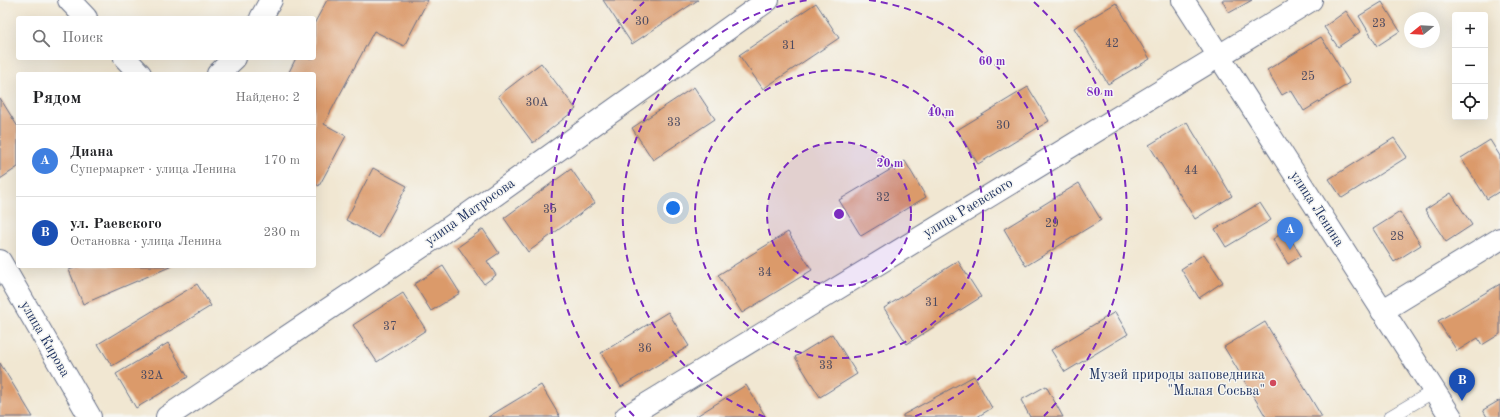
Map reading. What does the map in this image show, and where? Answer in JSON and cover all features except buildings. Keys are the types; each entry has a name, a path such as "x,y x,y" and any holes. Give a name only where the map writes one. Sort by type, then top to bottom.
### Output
{"street":[{"path":"69,0 84,16"},
{"path":"262,16 271,0"},
{"name":"улица Матросова","path":"166,417 439,235 768,0"},
{"name":"улица Ленина","path":"1184,0 1451,417"},
{"name":"улица Раевского","path":"626,417 1218,55 1311,0"},
{"path":"127,60 138,72"},
{"path":"220,72 233,60"},
{"path":"1382,310 1500,239"},
{"name":"улица Кирова","path":"0,261 90,417"}],"lane":[{"path":"1390,417 1434,391"}],"place":[{"name":"Диана","path":"1290,250"},
{"name":"Музей природы заповедника \"Малая Сосьва\"","path":"1273,383"},
{"name":"ул. Раевского","path":"1462,401"}]}
